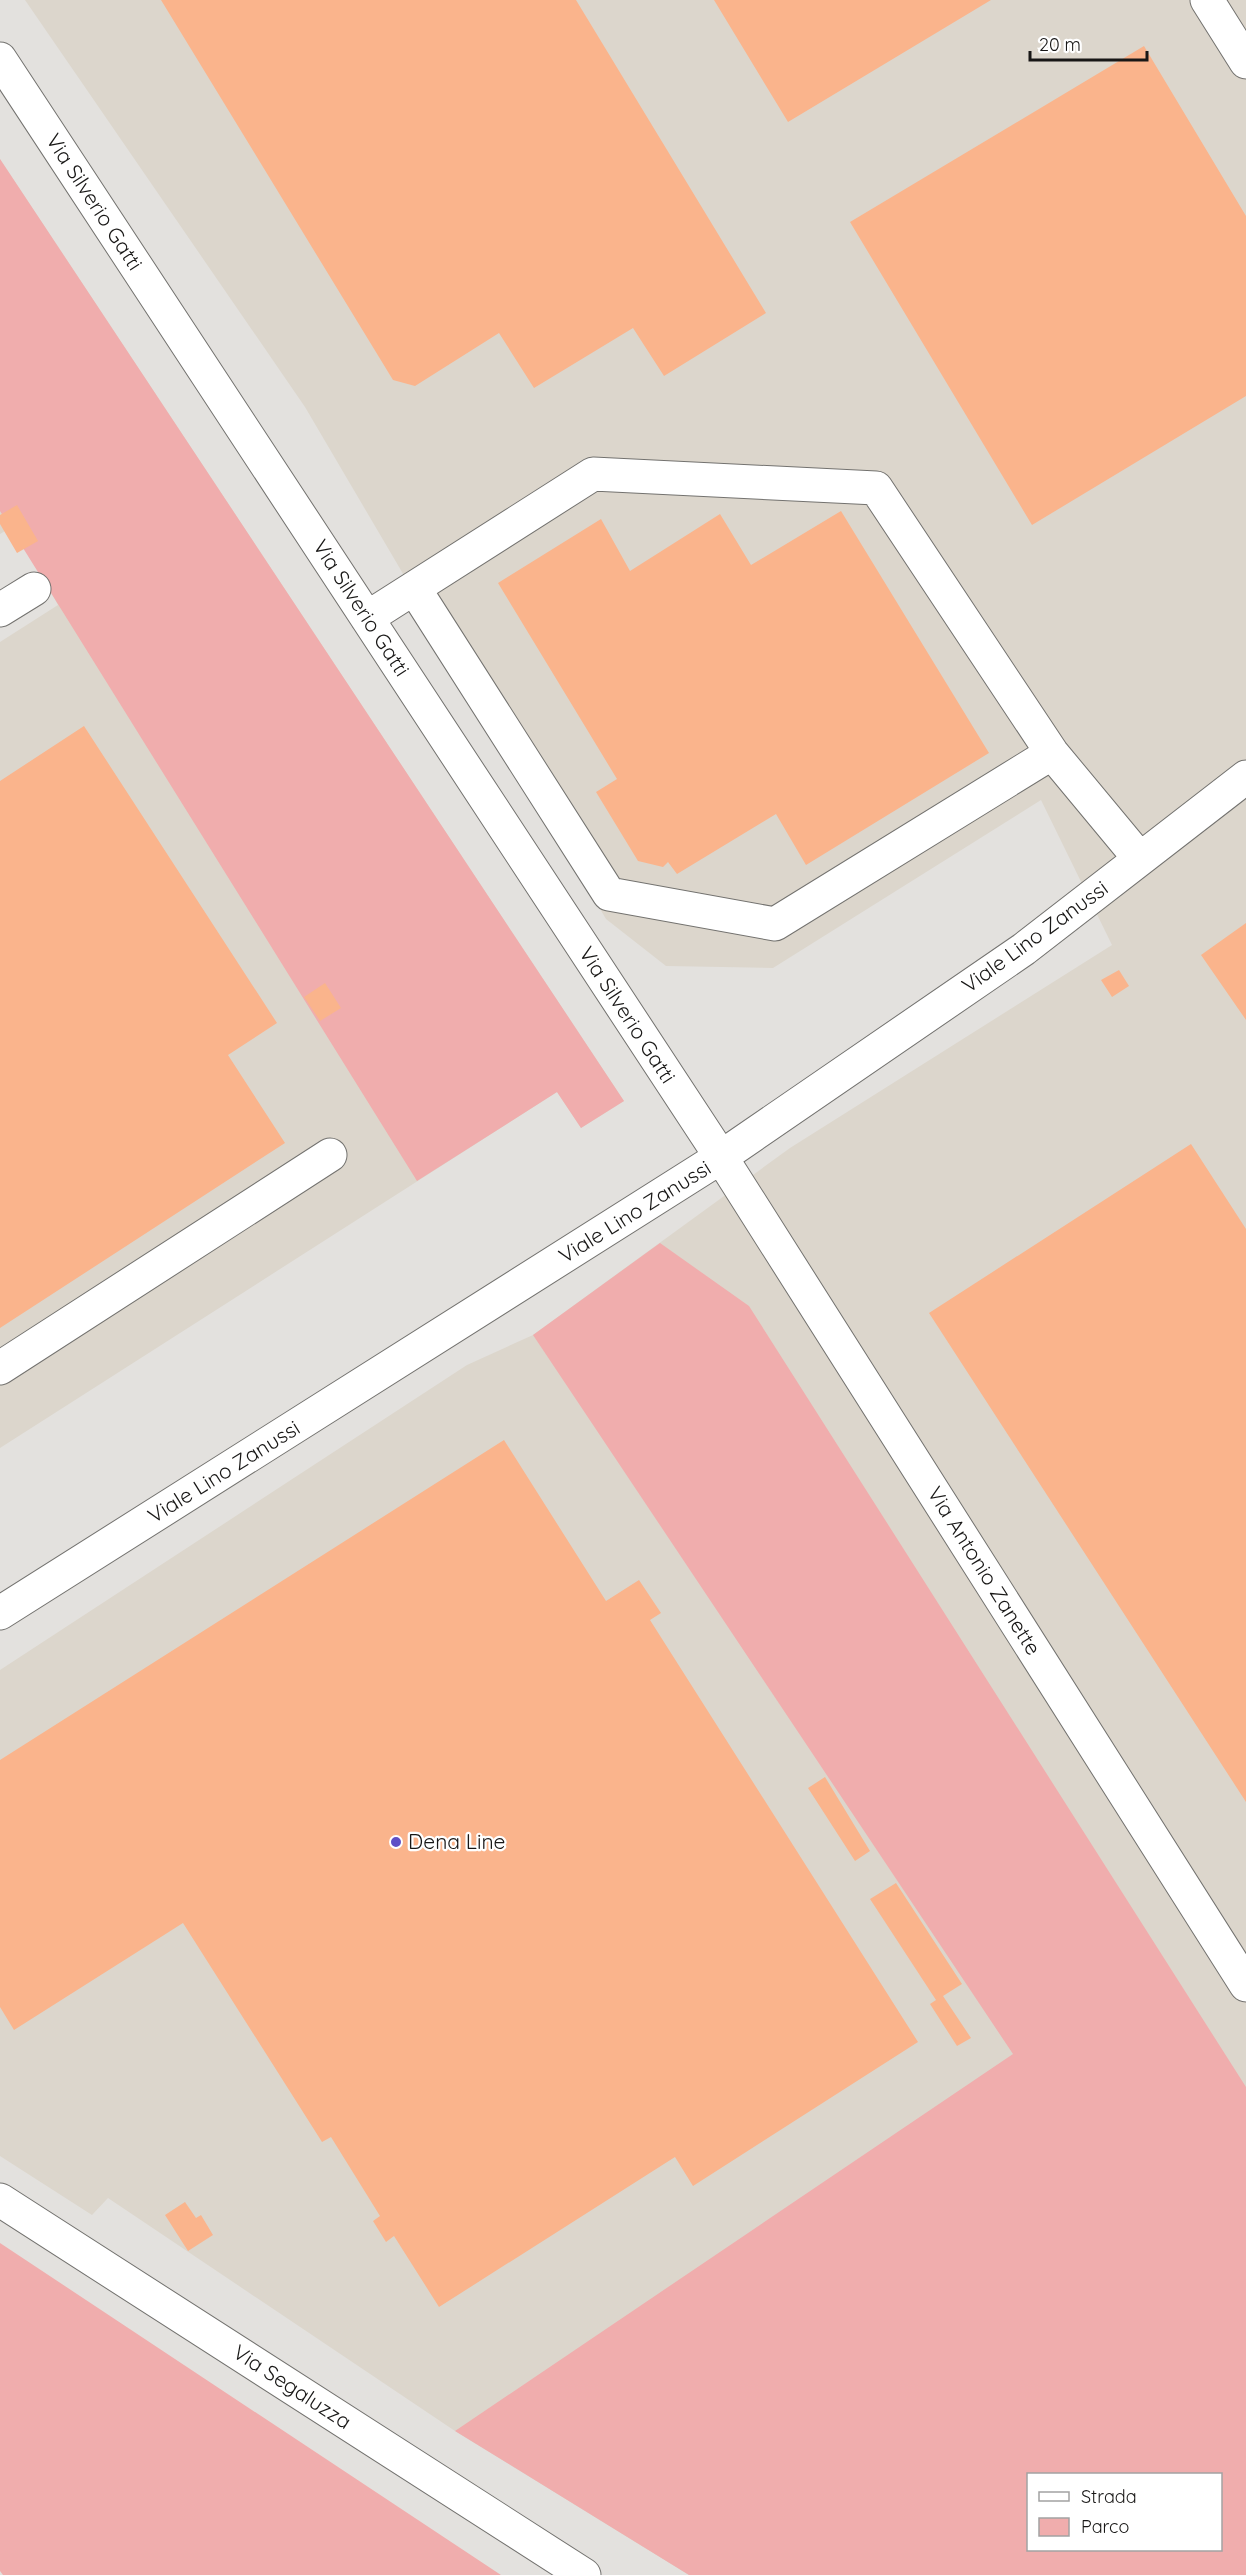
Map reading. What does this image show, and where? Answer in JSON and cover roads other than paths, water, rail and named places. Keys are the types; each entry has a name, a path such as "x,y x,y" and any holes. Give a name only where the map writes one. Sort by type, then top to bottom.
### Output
{"street":[{"path":"1207,0 1246,62"},
{"name":"Via Silverio Gatti","path":"0,59 721,1158"},
{"path":"367,618 593,474 876,488 1052,753 1140,859"},
{"path":"414,588 609,894 775,924 1052,753"},
{"path":"0,610 34,589"},
{"name":"Viale Lino Zanussi","path":"0,1613 721,1158 1024,949 1246,777"},
{"path":"0,1368 330,1155"},
{"name":"Via Antonio Zanette","path":"721,1158 1246,1985"},
{"name":"Via Segaluzza","path":"0,2200 584,2575"}],"place":[{"name":"Dena Line","path":"396,1842"}]}
